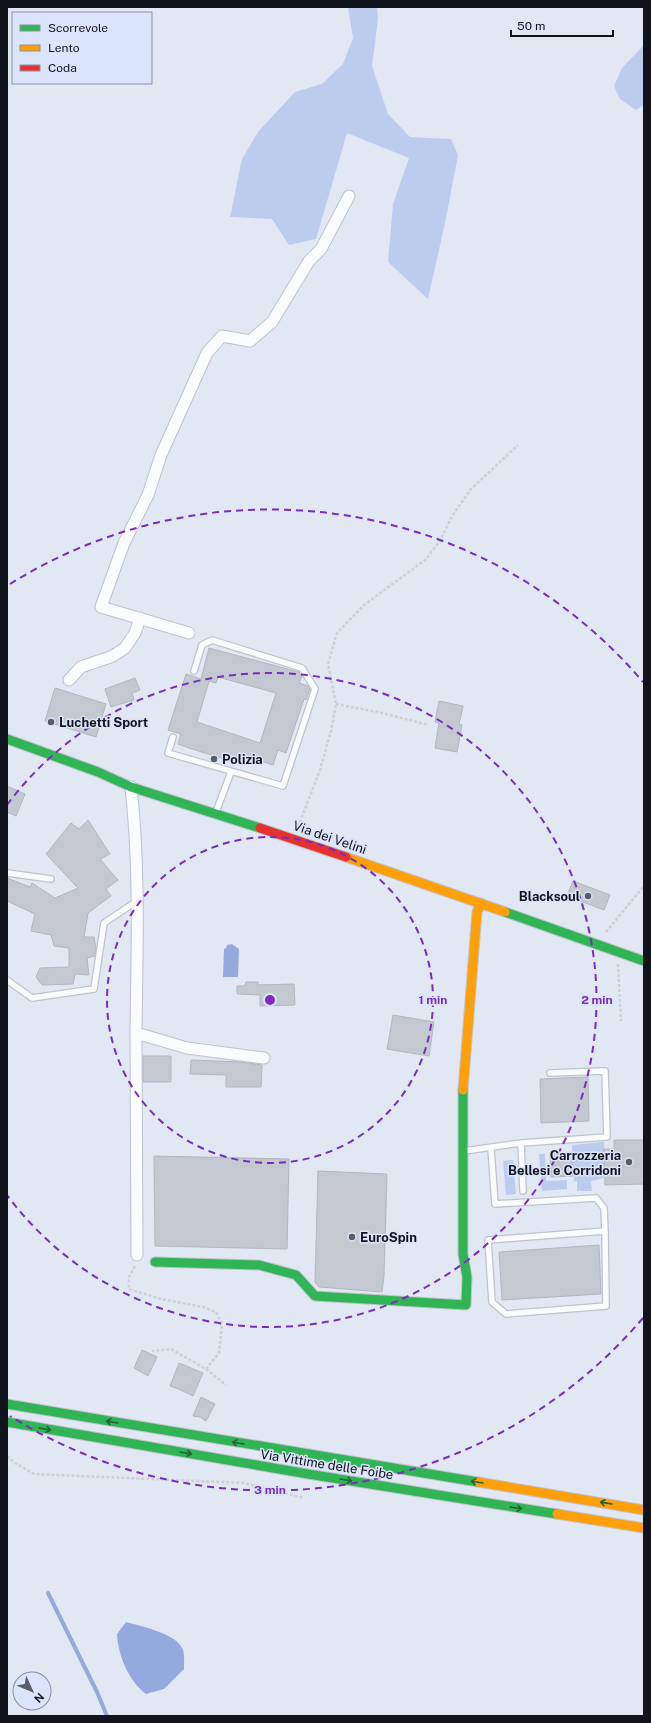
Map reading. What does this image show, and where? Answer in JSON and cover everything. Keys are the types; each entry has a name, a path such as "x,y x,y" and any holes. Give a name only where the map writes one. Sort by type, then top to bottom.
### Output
{"street":[{"path":"189,633 101,607 124,543 148,495 161,455 207,353 222,336 250,341 272,322 308,261 321,249 349,196"},
{"path":"70,680 81,667 113,656 125,648 135,634 140,618"},
{"name":"Via dei Velini","path":"7,739 98,772 131,787 216,812 294,838 644,961"},
{"path":"131,787 134,811 137,900 137,1255"},
{"path":"154,1262 259,1265 296,1275 314,1296 398,1302 466,1304 467,1278 463,1254 463,1092 478,912 481,903"},
{"path":"136,1033 187,1048 264,1058"},
{"name":"Via Vittime delle Foibe","path":"7,1404 644,1510"},
{"name":"Via Vittime delle Foibe","path":"7,1422 308,1474 644,1528"}],"lane":[{"path":"173,737 168,753 283,786 315,689 302,668 212,640 202,645 194,671"},
{"path":"216,812 230,772"},
{"path":"7,873 51,879"},
{"path":"7,980 32,998 94,989 104,923 137,900"},
{"path":"464,1151 521,1143 607,1137 605,1071 550,1073"},
{"path":"521,1143 523,1191"},
{"path":"491,1148 495,1204 596,1198 604,1208 605,1231 606,1306 506,1314 492,1302 488,1240 605,1231"}],"path":[{"path":"294,838 320,770 331,731 336,704 328,664 337,633 364,605 425,560 440,541 452,516 471,489 518,445"},
{"path":"336,704 382,713 429,726"},
{"path":"598,944 644,886"},
{"path":"621,1021 618,962 622,952"},
{"path":"137,1255 134,1271 129,1278 129,1289 203,1307 216,1312 222,1324 219,1353 206,1369"},
{"path":"152,1351 171,1349 206,1369 226,1385"},
{"path":"7,1456 15,1463 34,1474 244,1482 304,1498"}],"shaded area":[{"path":"348,7 377,7 378,19 372,66 388,114 410,137 451,139 458,155 428,299 388,262 393,204 409,158 347,133 316,239 289,245 272,219 230,217 242,159 258,132 295,92 322,84 343,64 353,38"},
{"path":"644,45 644,105 636,110 620,99 614,86 622,68"},
{"path":"232,944 239,949 238,977 223,977 224,949 227,945"},
{"path":"604,1142 605,1172 603,1178 591,1181 592,1191 577,1191 577,1181 574,1182 572,1145"},
{"path":"539,1154 545,1154 546,1181 567,1180 567,1189 542,1191"},
{"path":"513,1160 516,1194 506,1195 503,1161"},
{"path":"126,1622 165,1634 172,1638 182,1648 184,1655 184,1669 164,1689 146,1694 134,1682 130,1675 122,1659 117,1634"}],"building":[{"path":"209,648 299,672 302,676 299,683 308,686 310,689 306,700 304,699 286,753 278,750 273,765 246,756 243,765 178,744 181,734 168,730 186,674 201,679","holes":["218,677 276,693 260,743 197,722 209,681 216,683"]},
{"path":"135,678 140,690 132,693 134,700 111,707 105,689"},
{"path":"55,688 106,704 96,737 45,721"},
{"path":"439,701 463,706 459,724 462,725 457,752 435,748 439,723 435,722"},
{"path":"7,786 25,794 16,816 7,812"},
{"path":"88,820 110,854 100,859 118,880 106,889 111,896 88,913 84,937 94,937 96,950 95,956 87,958 89,975 75,974 73,984 42,985 36,977 40,968 69,967 69,948 54,946 51,935 31,931 35,914 7,901 7,878 30,887 32,883 55,898 78,888 46,854 71,823 79,829"},
{"name":"Blacksoul","path":"573,881 610,895 604,910 567,896"},
{"path":"246,982 258,982 258,985 294,984 295,1005 260,1006 260,995 237,994 237,986 245,986"},
{"path":"393,1015 434,1022 429,1056 387,1049"},
{"path":"143,1056 171,1056 171,1082 143,1082"},
{"path":"191,1060 241,1062 262,1065 261,1087 226,1087 226,1075 190,1074"},
{"path":"588,1077 589,1121 541,1123 540,1079"},
{"name":"Carrozzeria Bellesi e Corridoni","path":"614,1140 644,1140 644,1184 605,1185 604,1149 614,1149"},
{"path":"572,1153 573,1176 551,1177 550,1154"},
{"path":"154,1156 289,1159 287,1249 155,1246"},
{"path":"318,1171 387,1174 384,1276 382,1292 319,1287 315,1282"},
{"path":"599,1245 601,1294 502,1300 499,1252"},
{"path":"142,1350 157,1357 148,1376 134,1368"},
{"path":"179,1363 203,1373 193,1396 170,1386"},
{"path":"201,1397 215,1404 206,1421 200,1417 193,1416"}],"waterway":[{"path":"48,1593 97,1692 107,1716"}],"traffic: fast":[{"path":"7,739 98,772 131,787 260,828"},
{"path":"505,912 644,961"},
{"path":"155,1262 259,1265 296,1275 315,1296 466,1305 467,1277 463,1254 463,1090"},
{"path":"7,1404 478,1482"},
{"path":"7,1422 308,1474 557,1514"}],"traffic: slow":[{"path":"346,857 505,912"},
{"path":"463,1090 477,912 481,903"},
{"path":"478,1482 644,1510"},
{"path":"557,1514 644,1528"}],"traffic: jam":[{"path":"260,828 346,857"}],"place":[{"name":"Luchetti Sport","path":"51,722"},
{"name":"Polizia","path":"214,759"},
{"name":"Blacksoul","path":"588,896"},
{"name":"Carrozzeria Bellesi e Corridoni","path":"629,1162"},
{"name":"EuroSpin","path":"352,1237"}]}
